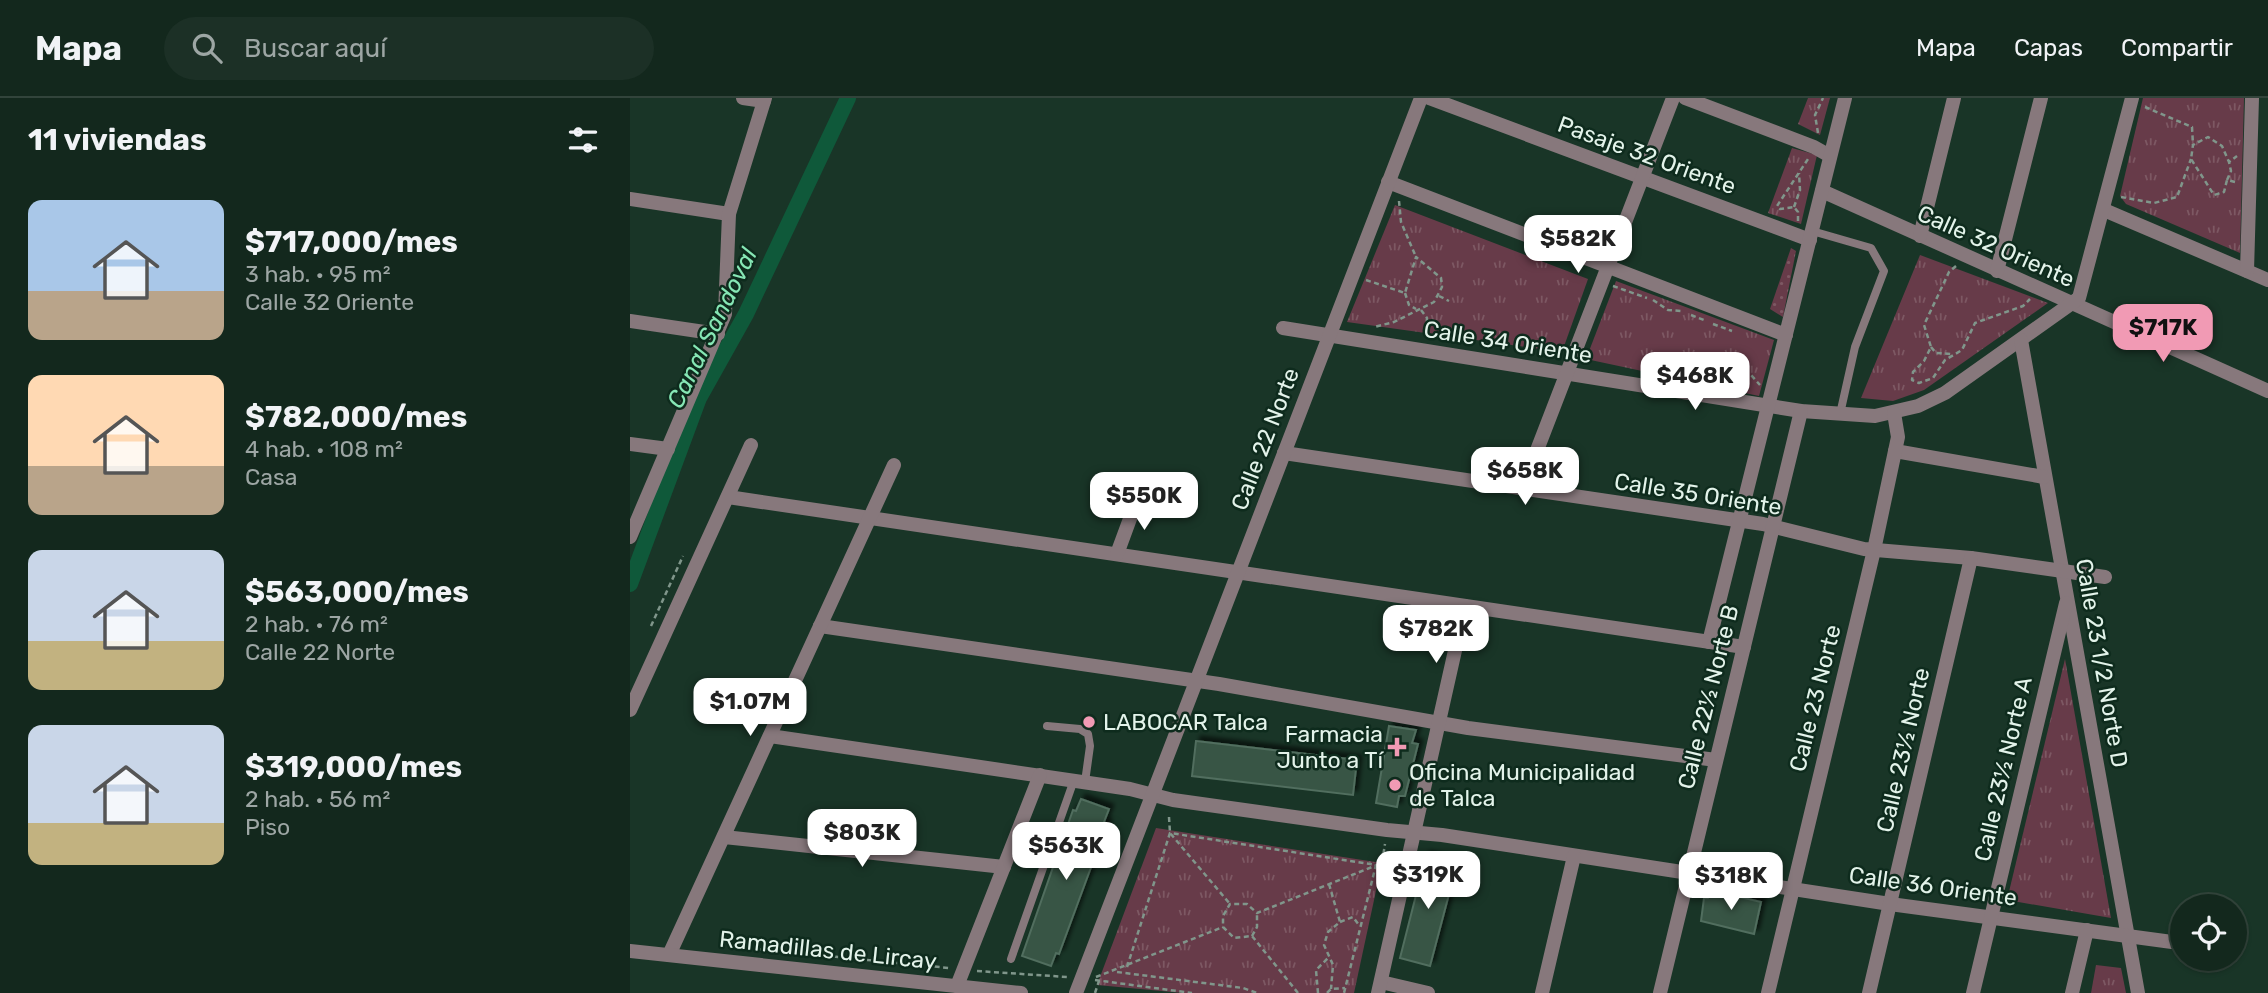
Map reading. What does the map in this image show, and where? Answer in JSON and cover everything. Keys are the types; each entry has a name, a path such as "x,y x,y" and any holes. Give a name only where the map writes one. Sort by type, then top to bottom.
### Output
{"street":[{"path":"630,537 725,314 729,214 764,100 743,98"},
{"name":"Calle 22 Norte","path":"1080,982 1421,98"},
{"name":"Pasaje 32 Oriente","path":"1429,98 1794,234 1811,236"},
{"path":"1522,489 1673,98"},
{"path":"1685,98 1814,147 1830,156"},
{"name":"Calle 22½ Norte B","path":"1709,642 1845,98"},
{"path":"1920,236 1954,98"},
{"path":"1997,271 2041,98"},
{"path":"2247,271 2252,98"},
{"path":"2073,305 2085,286 2131,100"},
{"path":"1388,183 1786,335"},
{"name":"Calle 32 Oriente","path":"1822,191 2268,391"},
{"path":"630,200 729,214"},
{"path":"2105,203 2268,280"},
{"name":"Calle 34 Oriente","path":"1283,328 1565,375 1840,415 1894,413 1945,393 2073,305"},
{"path":"630,321 718,334"},
{"name":"Calle 23 1/2 Norte D","path":"2021,340 2138,993"},
{"name":"Calle 22½ Norte B","path":"1660,993 1801,411"},
{"name":"Calle 23 Norte","path":"1768,993 1874,550 1899,432 1894,413"},
{"path":"630,444 668,449"},
{"path":"630,710 751,445"},
{"path":"1895,451 2044,477"},
{"name":"Calle 35 Oriente","path":"1284,453 1739,521 1874,550 1971,558 2105,577"},
{"path":"669,955 894,465"},
{"path":"728,497 1744,647"},
{"path":"1117,554 1138,497"},
{"name":"Calle 23½ Norte","path":"1869,993 1971,558"},
{"name":"Calle 23½ Norte A","path":"1973,993 2067,597"},
{"path":"1428,993 1380,988 1465,606"},
{"path":"820,626 1196,681 1440,721 1468,728 1716,760"},
{"name":"Calle 36 Oriente","path":"770,736 1792,890 2170,942"},
{"path":"957,986 1040,775"},
{"path":"724,837 1004,867"},
{"path":"1542,993 1574,856"},
{"path":"2072,993 2087,930"},
{"name":"Ramadillas de Lircay","path":"630,951 938,989 957,986 1021,993"}],"lane":[{"path":"1811,236 1871,248 1884,271 1855,347 1840,415"},
{"path":"1011,959 1090,746 1088,734 1080,729 1047,726"}],"path":[{"path":"1794,207 1780,209 1777,206 1814,147 1819,128 1815,115 1823,98"},
{"path":"2105,203 2154,203 2177,197 2190,159 2193,145 2192,127 2131,100"},
{"path":"2190,159 2214,195 2224,192 2231,171 2222,146 2208,137 2193,145"},
{"path":"2229,162 2239,153"},
{"path":"1794,207 1800,190 1799,172"},
{"path":"2227,180 2235,182 2249,199"},
{"path":"1404,188 1399,201 1401,222 1416,257 1441,278 1439,296"},
{"path":"1794,207 1798,212 1794,234"},
{"path":"1416,257 1405,293 1409,304 1419,309 1427,318 1428,329 1421,352"},
{"path":"1956,353 1936,353 1931,347 1924,325 1949,272 1966,257"},
{"path":"1354,273 1379,286 1405,293"},
{"path":"1601,282 1650,298 1668,310 1685,311 1725,330 1741,332"},
{"path":"1931,347 1924,361 1913,372 1912,380 1919,383 1933,378 1945,360 1962,350 1975,323 2023,306 2039,290"},
{"path":"1439,296 1449,301"},
{"path":"1354,341 1369,328 1394,321 1439,296"},
{"path":"1686,368 1693,360 1707,359 1717,373 1732,376 1741,372 1751,374 1760,385 1766,386"},
{"path":"1127,967 1170,833 1169,817"},
{"path":"1257,913 1376,865 1383,860 1387,830"},
{"path":"1170,833 1376,865"},
{"path":"1170,833 1230,904 1247,904 1257,913 1257,927 1252,936"},
{"path":"1331,989 1345,991 1376,865"},
{"path":"1329,884 1340,922"},
{"path":"1230,904 1223,916 1223,927 1234,938 1252,936"},
{"path":"1327,993 1331,989 1333,965 1324,945 1328,932 1340,922 1353,917 1360,925"},
{"path":"1095,993 1100,979 1223,927"},
{"path":"1252,936 1298,993"},
{"path":"744,948 1080,982 1100,979 1192,993"},
{"path":"1318,993 1316,970 1329,957"},
{"path":"1114,972 1243,988 1256,993"}],"green space":[{"path":"1808,98 1830,98 1820,135 1798,124"},
{"path":"2143,98 2244,98 2240,253 2126,204 2120,196"},
{"path":"1792,148 1817,155 1801,224 1768,213"},
{"path":"1395,205 1588,279 1562,352 1347,322"},
{"path":"1791,248 1796,251 1783,317 1770,309"},
{"path":"1920,255 2048,303 1924,390 1893,401 1861,398"},
{"path":"1616,281 1774,340 1759,396 1586,359"},
{"path":"2065,659 2111,918 2007,900"},
{"path":"1156,828 1382,863 1354,993 1183,993 1097,985"},
{"path":"2096,965 2121,968 2126,993 2091,993"}],"building":[{"path":"1389,726 1416,730 1412,743 1418,744 1405,796 1399,796 1397,807 1376,803"},
{"path":"1196,741 1357,760 1353,795 1192,776"},
{"path":"1081,799 1109,809 1104,822 1107,824 1059,954 1056,953 1051,966 1022,956 1073,810 1076,811"},
{"path":"1426,856 1457,864 1430,966 1400,958"},
{"path":"1710,890 1761,902 1754,934 1701,921 1704,898 1708,898"}],"waterway":[{"name":"Canal Sandoval","path":"630,584 699,398 746,314 848,98"}],"place":[{"name":"LABOCAR Talca","path":"1089,722"},
{"name":"Farmacia Junto a Tí","path":"1397,747"},
{"name":"Oficina Municipalidad de Talca","path":"1395,785"}]}
